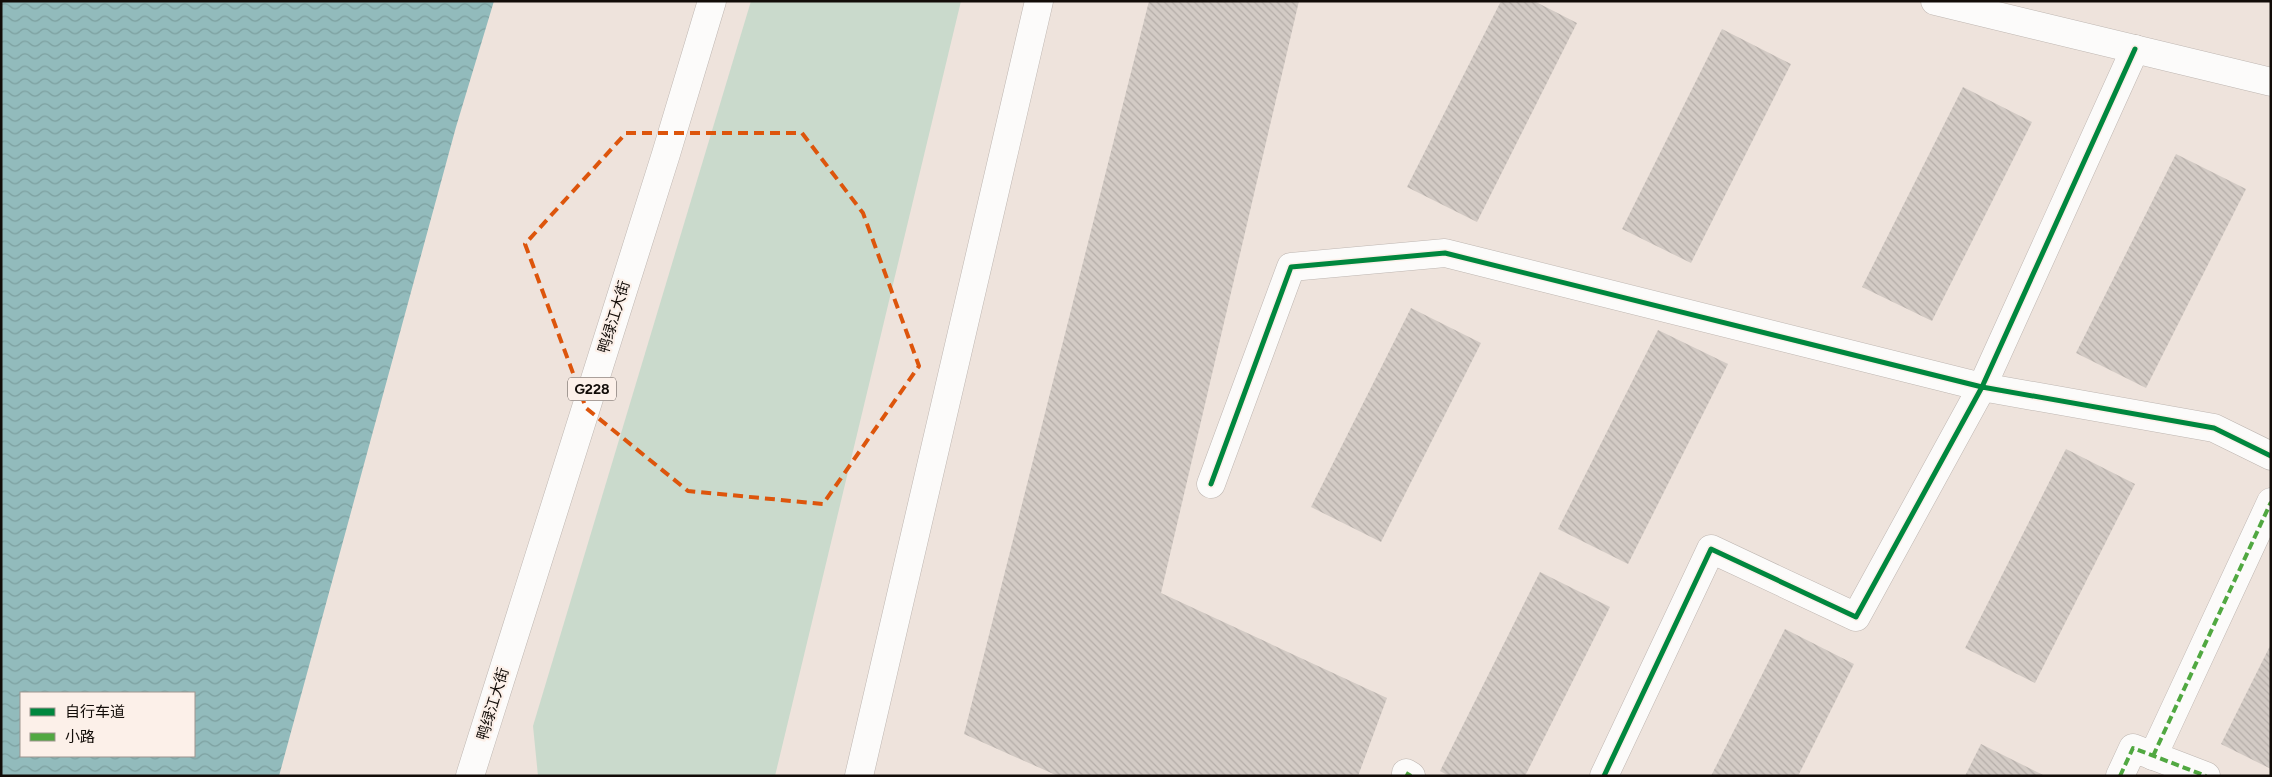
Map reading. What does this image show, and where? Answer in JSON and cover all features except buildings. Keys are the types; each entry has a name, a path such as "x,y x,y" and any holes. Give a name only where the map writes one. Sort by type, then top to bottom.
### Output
{"main road":[{"name":"鸭绿江大街","path":"470,776 666,154 712,1"},
{"path":"859,776 1039,1"},
{"path":"1935,1 2271,82"},
{"path":"1604,776 1711,549 1856,617 1982,387 2135,49"},
{"path":"1211,484 1291,267 1445,253 1982,387 2214,428 2271,456"},
{"path":"2152,756 2271,502"},
{"path":"2120,776 2133,748 2206,776"}],"highlighted area":[{"path":"626,133 802,133 863,213 919,366 823,504 688,491 586,408 525,244"}],"green space":[{"path":"751,1 961,1 775,776 538,776 533,726"}],"water":[{"path":"1,1 494,1 456,127 279,776 1,776"}],"marked path":[{"path":"2153,756 2271,502"},
{"path":"2120,776 2133,748 2206,776"},
{"path":"1406,773 1411,776"}],"cycle path":[{"path":"1211,484 1291,267 1445,253 1982,387 2135,49"},
{"path":"1604,776 1711,549 1856,617 1982,387 2214,428 2271,456"}]}
